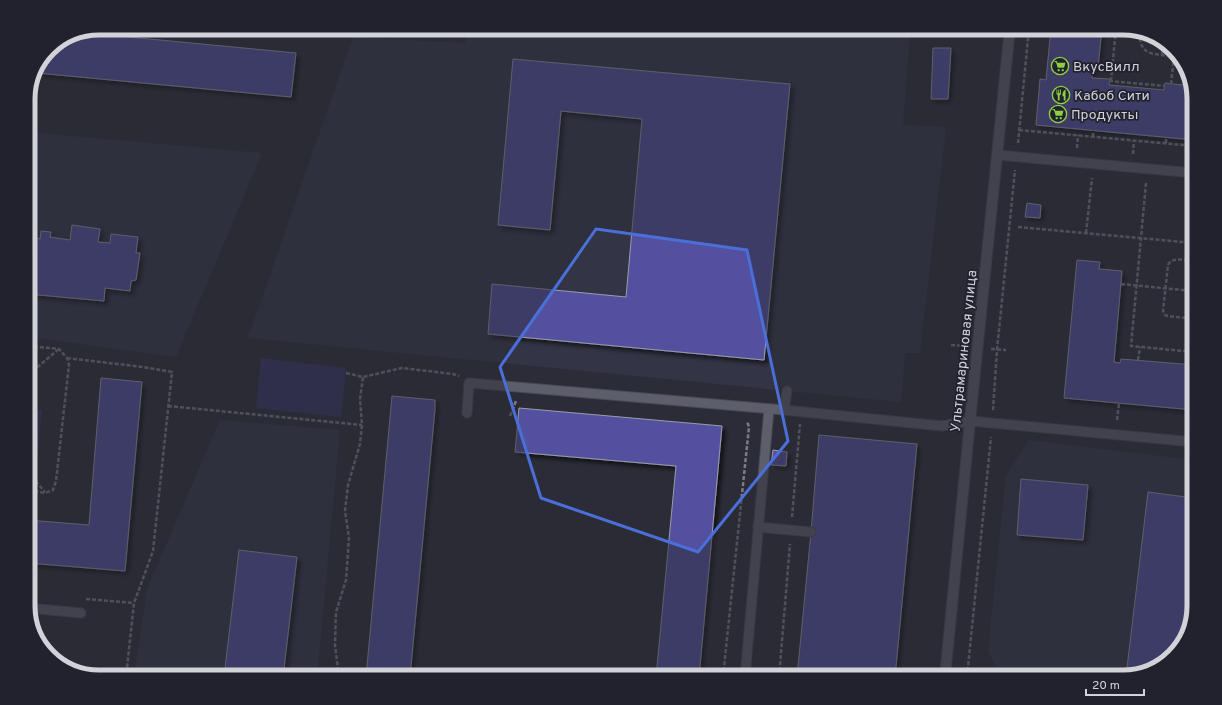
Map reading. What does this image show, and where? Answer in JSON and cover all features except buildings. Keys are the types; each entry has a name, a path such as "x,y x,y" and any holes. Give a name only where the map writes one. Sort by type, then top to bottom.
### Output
{"street":[{"name":"Ультрамариновая улица","path":"946,670 1009,35"}],"lane":[{"path":"998,155 1187,172"},
{"path":"467,413 469,383 769,408 942,426 970,421 1187,441"},
{"path":"784,410 787,391"},
{"path":"746,670 769,408"},
{"path":"758,527 811,532"},
{"path":"35,609 81,613"}],"path":[{"path":"968,670 992,424 997,350 1028,35"},
{"path":"1115,35 1110,81 1165,86"},
{"path":"1139,37 1139,41 1143,48 1149,53 1169,55"},
{"path":"1162,48 1162,54"},
{"path":"1171,84 1175,62"},
{"path":"1019,130 1187,145"},
{"path":"1093,130 1093,137"},
{"path":"1076,162 1078,135"},
{"path":"1166,137 1166,143"},
{"path":"1086,233 1092,175"},
{"path":"1147,178 1131,346 1187,352"},
{"path":"1018,227 1187,242"},
{"path":"1187,261 1173,260 1168,264 1163,311 1165,315 1168,316 1187,318"},
{"path":"1121,284 1187,290"},
{"path":"951,345 966,346"},
{"path":"35,347 60,349 67,358 69,365 56,481 53,490 46,493 35,491"},
{"path":"1138,360 1140,347"},
{"path":"35,369 60,349"},
{"path":"990,349 1006,350"},
{"path":"67,358 172,372 153,551 134,603 127,670"},
{"path":"346,373 363,377 402,368 453,374 460,376 459,383"},
{"path":"338,670 335,645 336,612 346,580 350,538 345,510 348,485 360,444 362,425 360,399 363,377"},
{"path":"510,416 518,395"},
{"path":"168,406 362,425"},
{"path":"724,670 749,427 747,420"},
{"path":"779,670 800,420"},
{"path":"35,480 46,493"}],"highlighted area":[{"path":"596,229 747,250 788,441 698,552 541,498 500,367"}],"shaded area":[{"path":"466,35 910,35 903,125 946,127 920,353 905,353 901,402 248,338 353,37 465,43"},
{"path":"35,133 262,153 176,357 35,338"},
{"path":"261,358 346,368 341,417 256,408"},
{"path":"35,410 42,410 37,460 35,460"},
{"path":"220,420 340,430 318,670 135,670 147,589"},
{"path":"1029,440 1187,459 1187,606 1185,623 1174,645 1162,657 1140,668 1124,670 997,670 988,650 1006,475"}],"place":[{"name":"ВкусВилл","path":"1060,66"},
{"name":"Кабоб Сити","path":"1061,95"},
{"name":"Продукты","path":"1058,114"}]}
